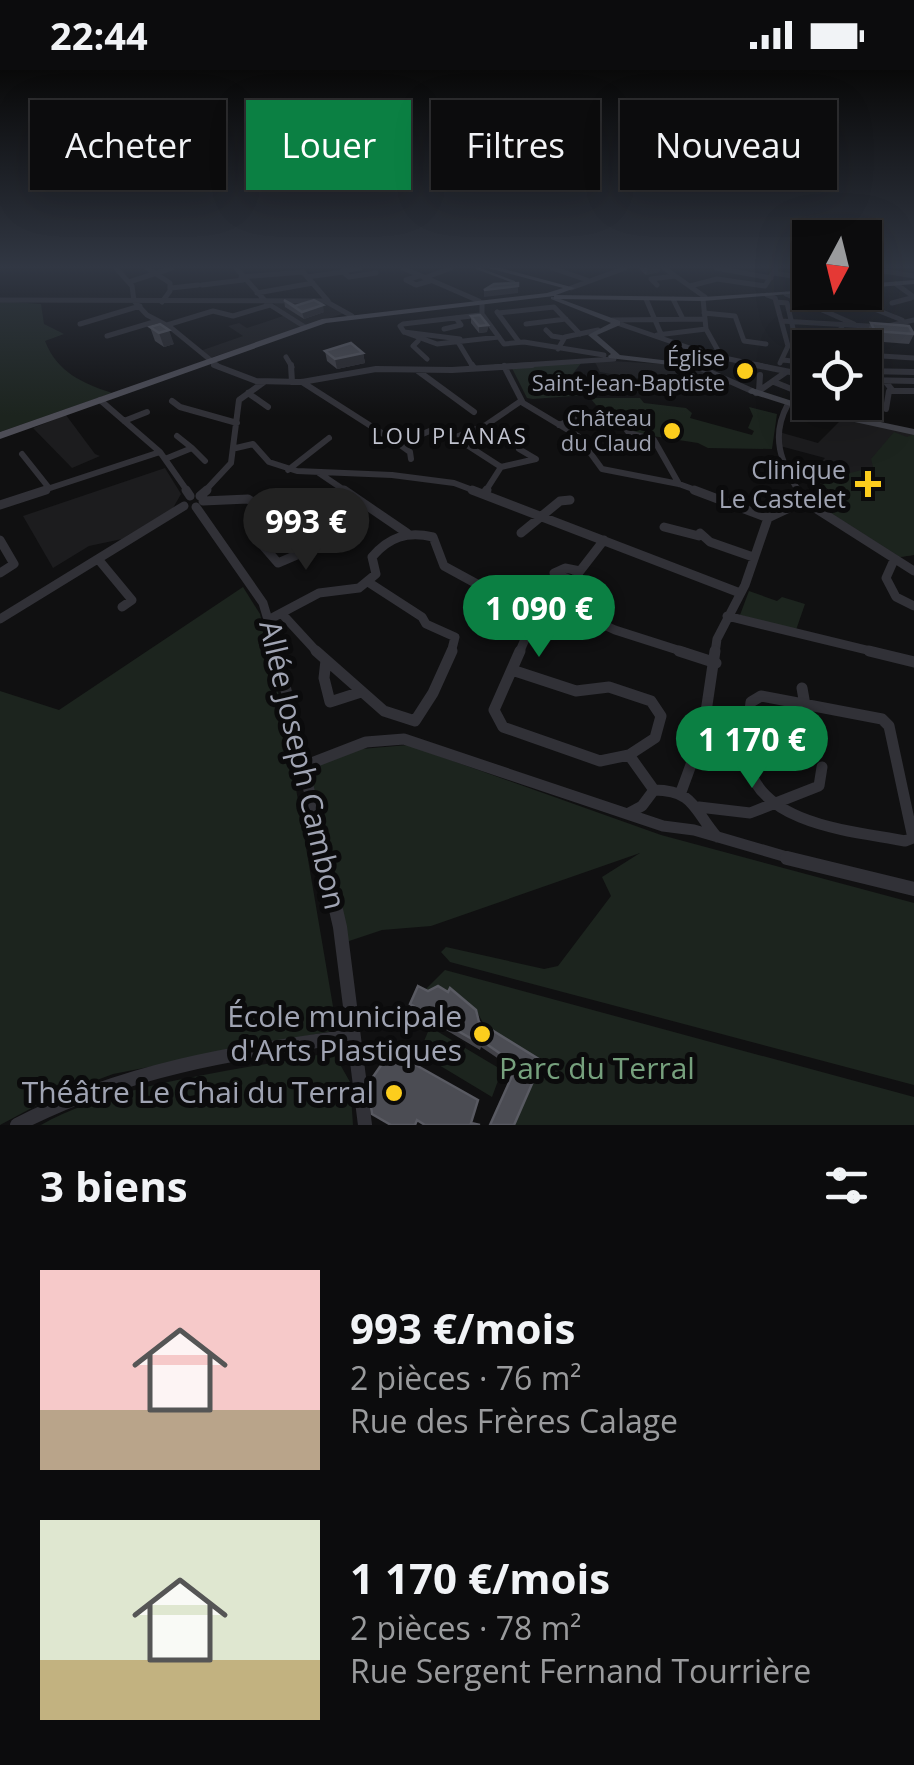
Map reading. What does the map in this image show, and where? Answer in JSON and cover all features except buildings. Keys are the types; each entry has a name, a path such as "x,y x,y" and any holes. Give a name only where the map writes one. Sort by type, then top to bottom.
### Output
{"main road":[{"path":"0,436 99,405 114,395 305,328 347,317"}],"street":[{"path":"80,324 99,317"},
{"path":"154,317 209,362 264,382 302,382 364,370 474,368 614,356"},
{"path":"167,325 192,317"},
{"path":"289,317 305,328"},
{"path":"489,317 506,344 519,342 696,366 792,405"},
{"path":"501,317 519,342"},
{"path":"612,317 722,356 743,358 792,373"},
{"path":"546,330 552,336 564,338 589,333 617,320 695,317"},
{"path":"704,317 706,329 722,356"},
{"path":"735,317 744,341 766,344"},
{"path":"783,360 801,362 790,317"},
{"path":"839,317 854,324"},
{"path":"892,317 904,322"},
{"path":"444,329 461,326 456,318 401,324 404,332 418,341 499,338"},
{"path":"654,318 658,334"},
{"path":"526,324 566,319 614,356"},
{"path":"776,369 788,346 781,320 884,327 914,320"},
{"path":"107,336 158,321"},
{"path":"658,334 706,329"},
{"path":"404,332 461,342"},
{"path":"551,362 564,338"},
{"path":"418,341 412,346 427,359"},
{"path":"461,342 474,368"},
{"path":"882,356 914,358"},
{"path":"286,357 294,370 292,382"},
{"path":"504,366 521,401 581,440 602,469 678,484 768,518"},
{"path":"416,370 474,412"},
{"path":"882,371 914,372"},
{"path":"756,392 786,372"},
{"path":"756,392 760,375"},
{"path":"882,381 914,381"},
{"path":"885,381 892,391"},
{"path":"197,500 230,469 236,448 239,400 264,382"},
{"path":"302,382 399,444 410,452 411,460"},
{"path":"774,382 792,389"},
{"path":"886,409 889,391 914,392"},
{"path":"248,393 268,407"},
{"path":"172,400 180,407 237,423"},
{"path":"456,437 486,425 521,401"},
{"path":"788,404 778,422 776,446 787,478 804,501 914,571"},
{"name":"Allée Joseph Cambon","path":"99,405 124,421 162,455 197,500 270,619 340,927 364,1125"},
{"path":"124,421 147,412"},
{"path":"558,425 576,418 615,414 628,434 654,440 678,484"},
{"path":"870,420 914,432"},
{"path":"399,444 434,428 456,437 501,467"},
{"path":"176,436 205,461"},
{"path":"288,470 328,438"},
{"path":"236,448 253,444 269,462 288,470 413,476 454,483 740,593"},
{"path":"0,504 192,448"},
{"path":"519,449 548,465"},
{"path":"22,454 49,488"},
{"path":"484,494 501,467 536,458"},
{"path":"318,472 406,533 433,538 444,566 530,617 532,628 512,670 494,710 504,727 600,761 630,754 655,738 662,716 652,702 608,687 568,689 512,670"},
{"path":"0,619 184,506 183,500 245,496 260,502 271,514"},
{"path":"521,533 530,530 560,501 570,500"},
{"path":"681,792 703,732 717,639 740,593 768,518 804,501"},
{"path":"294,509 320,544 278,564 251,532 255,521 271,514 294,509"},
{"path":"664,527 753,557"},
{"path":"270,619 284,616 316,593 350,592 368,582 376,574 372,557 406,533"},
{"path":"0,540 14,564 0,573"},
{"path":"580,571 604,540"},
{"path":"98,559 132,600 122,608"},
{"path":"894,560 886,578 892,593 914,606"},
{"path":"284,616 360,692 396,720 408,723 420,716 455,645 455,637 426,624 422,617 368,582"},
{"path":"554,602 612,629 716,663"},
{"path":"727,616 914,662"},
{"path":"326,660 324,678 330,702 360,692"},
{"path":"802,688 805,705"},
{"path":"762,696 805,705 882,718 889,726 913,834 910,840 798,816 773,805 748,766 751,702 762,696"},
{"path":"302,760 366,742 404,740 663,826 694,830 914,889"},
{"path":"630,754 654,790"},
{"path":"898,764 914,762"},
{"path":"700,813 743,814 773,805 819,786 822,768"},
{"path":"628,813 646,802 654,790"},
{"path":"654,790 681,792 719,839"},
{"path":"646,802 650,819"},
{"path":"694,830 700,813"},
{"path":"17,1125 54,1104 132,1076 352,1036"}],"shaded area":[{"path":"279,317 332,317 210,358 200,351 243,336 228,326 239,323 247,328"},
{"path":"594,360 680,365 702,369 731,383 726,390 622,376 600,372"},
{"path":"66,415 100,456 72,468 33,428"},
{"name":"Clinique Le Castelet","path":"841,420 914,434 914,555 900,557 823,508 833,493 809,475 825,458 780,446 779,432 818,443"},
{"path":"165,468 181,494 173,508 122,539 89,546 53,568 23,516"}],"green space":[{"path":"0,317 43,317 44,324 64,334 45,341 56,361 81,380 112,393 0,432"},
{"path":"582,362 571,376 586,395 527,398 512,368"},
{"path":"590,398 640,398 644,403 686,408 692,413 690,418 752,435 754,431 748,428 753,416 749,407 777,414 772,449 708,448 633,433 618,415 602,412"},
{"name":"Clinique Le Castelet","path":"894,432 907,437 914,434 914,555 900,557 823,508 833,493 809,475 818,465 836,462 850,473 873,467 871,459"},
{"path":"243,587 260,614 284,718 337,1030 113,1074 54,1096 0,1125 0,691 59,710"},
{"path":"749,591 777,601 782,597 805,604 796,630 740,615"},
{"path":"408,745 661,835 914,903 914,1085 450,962 441,952 446,947 544,969 558,966 611,896 602,877 640,853 431,926 382,930 343,943 305,769 349,750"},
{"name":"Parc du Terral","path":"445,970 914,1097 914,1125 514,1125 540,1066 487,1030 476,1010 447,990 424,991"},
{"path":"430,1027 502,1070 492,1097 419,1053"},
{"path":"333,1052 350,1082 353,1125 41,1125 106,1098 143,1088"}],"place":[{"name":"Église Saint-Jean-Baptiste","path":"745,371"},
{"name":"Château du Claud","path":"672,431"},
{"name":"Clinique Le Castelet","path":"868,484"},
{"name":"École municipale d'Arts Plastiques","path":"482,1034"},
{"name":"Théâtre Le Chai du Terral","path":"394,1093"}],"district":[{"name":"LOU PLANAS","path":"450,436"}]}
